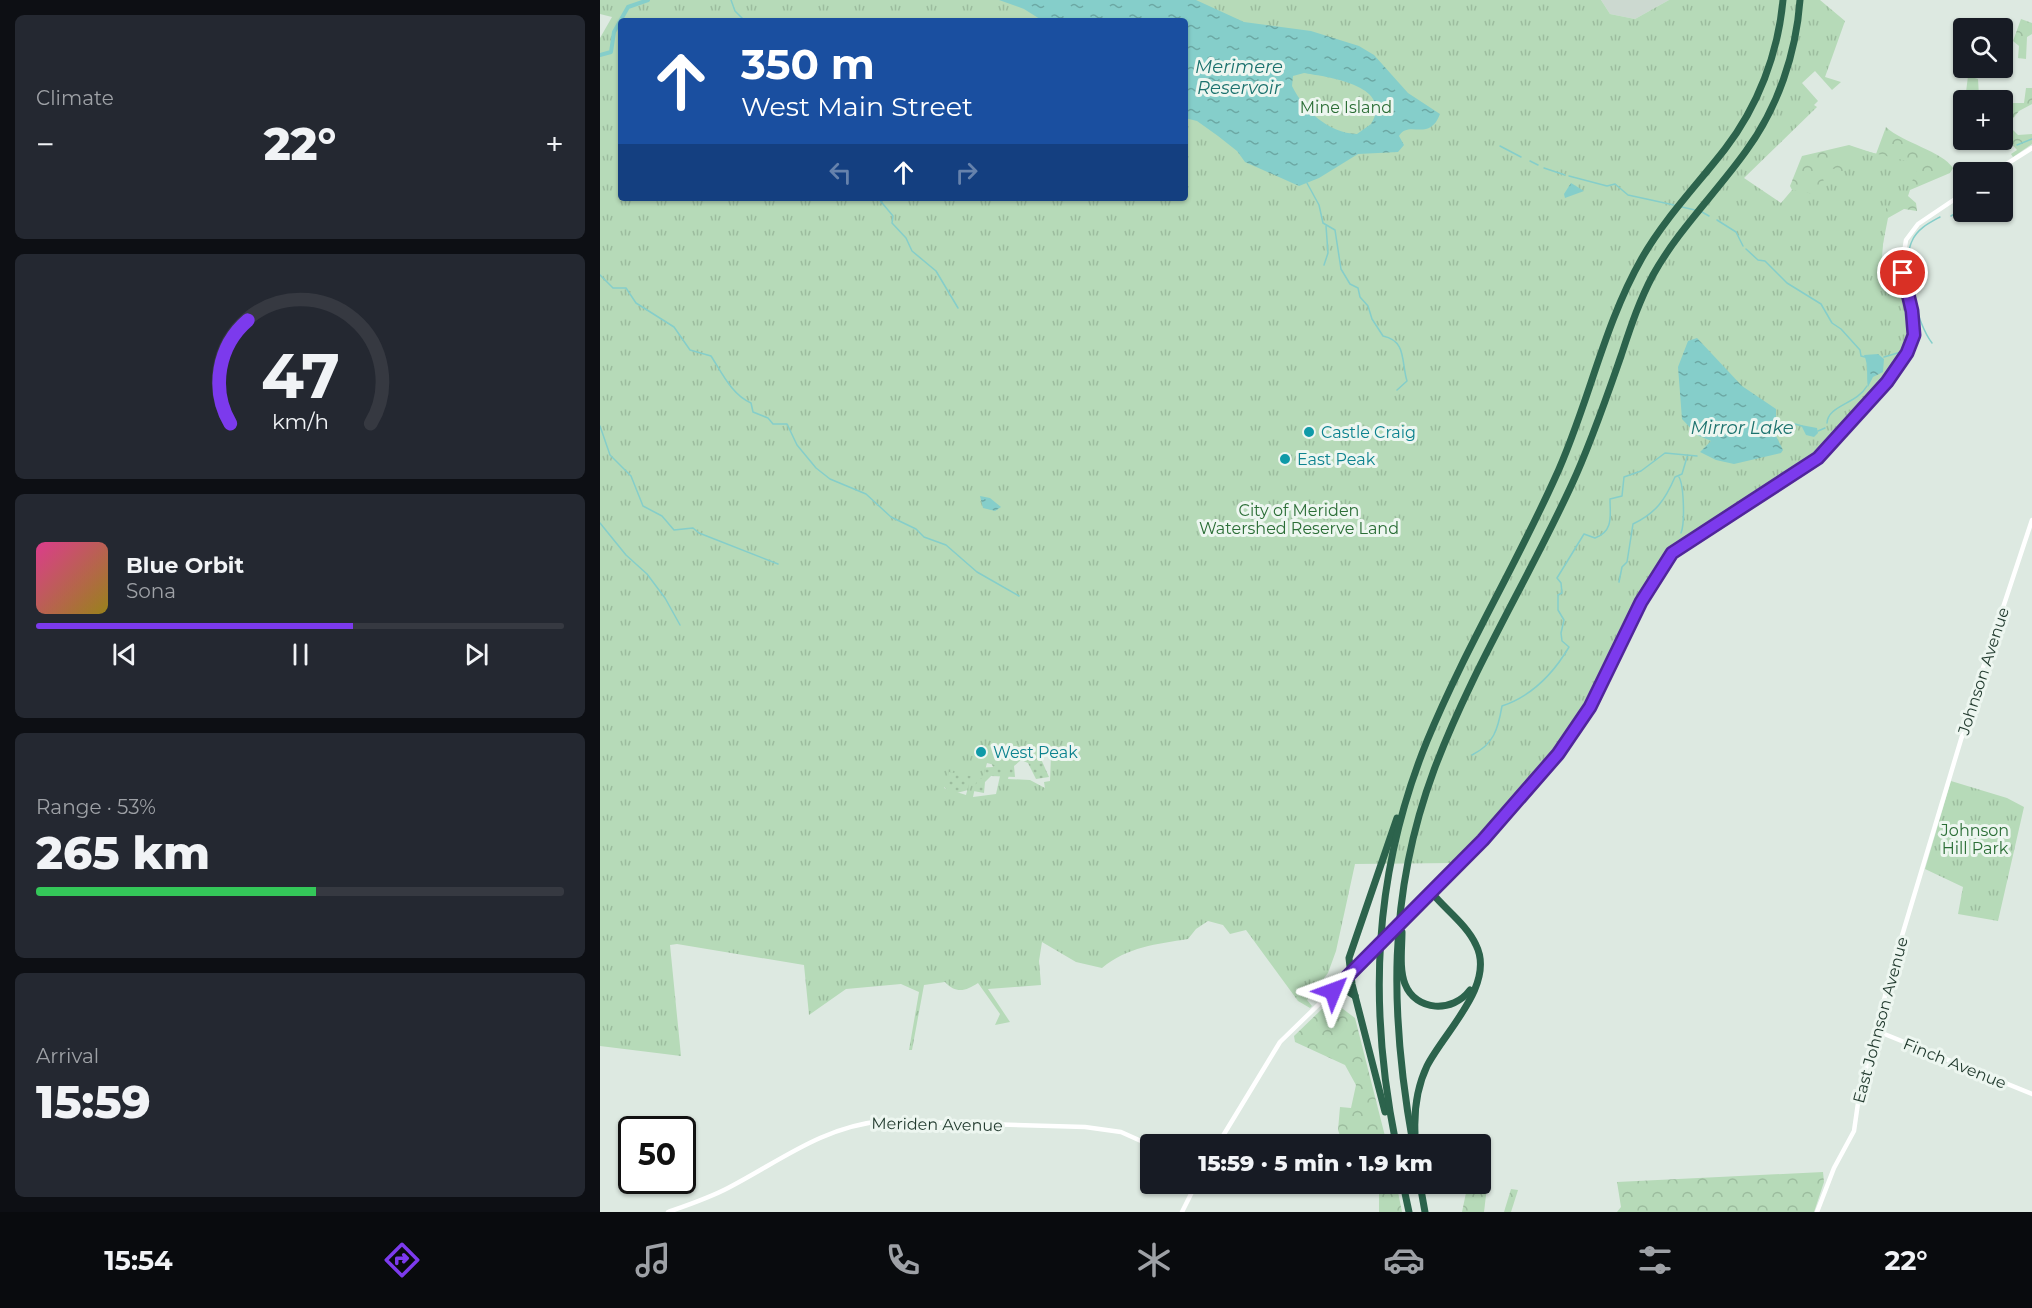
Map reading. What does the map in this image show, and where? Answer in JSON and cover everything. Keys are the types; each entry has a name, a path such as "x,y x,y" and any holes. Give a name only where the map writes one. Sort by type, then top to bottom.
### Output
{"highway":[{"path":"1391,1134 1350,974 1350,949 1402,801 1438,716 1561,464 1627,287 1639,263 1669,220 1737,132 1758,94 1774,49 1783,0"},
{"path":"1412,1134 1401,1070 1396,1019 1396,963 1402,895 1415,831 1441,753 1576,476 1652,276 1753,140 1776,97 1792,50 1800,0"},
{"path":"1393,1134 1381,1050 1378,960 1387,878 1410,785"},
{"path":"1414,1134 1415,1109 1424,1074 1474,990 1481,972 1476,945 1432,893"},
{"path":"1402,895 1404,982 1414,997 1431,1006 1446,1006 1460,1001 1470,991 1476,977 1477,964 1474,949 1453,918"},
{"path":"1333,991 1345,990 1355,996"},
{"path":"1406,1194 1409,1212"},
{"path":"1422,1194 1425,1212"}],"main road":[{"path":"2010,162 2032,148"},
{"path":"1224,1134 1274,1049 1406,920 1528,792 1577,729 1605,680 1641,602 1667,558 1683,544 1818,458 1893,375 1909,350 1914,335 1912,311 1902,266 1904,245 1918,224 1953,200"},
{"name":"Johnson Avenue","path":"1936,823 1980,677 2032,520"},
{"name":"East Johnson Avenue","path":"1817,1212 1834,1168 1854,1131 1859,1096 1892,969 1936,823"},
{"name":"Finch Avenue","path":"1877,1031 2032,1094"},
{"name":"Meriden Avenue","path":"668,1212 727,1189 799,1148 838,1129 859,1123 882,1121 1085,1127 1121,1132 1140,1141"},
{"path":"1182,1212 1191,1194"}],"shaded area":[{"path":"1601,0 1669,0 1635,19 1610,14"}],"green space":[{"name":"City of Meriden Watershed Reserve Land","path":"600,0 1601,0 1610,14 1635,19 1669,0 1820,0 1845,21 1825,77 1841,82 1832,90 1815,71 1802,83 1818,101 1814,105 1817,107 1744,178 1781,203 1792,190 1825,196 1822,165 1843,172 1849,147 1919,164 1902,207 1886,208 1881,269 1899,272 1907,309 1909,336 1903,352 1891,369 1813,456 1668,548 1635,602 1593,692 1573,725 1514,801 1455,863 1355,864 1336,951 1328,973 1307,1000 1312,1006 1310,1008 1298,1001 1246,930 1230,934 1223,925 1208,921 1196,929 1188,939 1132,951 1102,968 1076,962 1042,942 1039,961 1041,985 988,989 1010,1022 995,1025 1000,1014 978,983 961,990 945,982 924,985 912,1050 909,1050 919,992 901,984 846,989 809,1015 804,965 677,944 670,945 681,1056 600,1046 600,38 612,17 600,14","holes":["1014,752 1030,759 1051,755 1050,781 1044,782 1045,788 1030,780 1008,779","987,763 1002,767 996,794 973,797 977,778 983,778","949,772 971,776 966,795 944,788"]},
{"path":"2021,19 2032,23 2032,34 2027,37 2026,59 2018,58 2019,46 2013,41"},
{"path":"1968,78 1978,79 1979,90 1966,90"},
{"path":"2026,88 2032,88 2032,104 2019,111 2013,118 2013,103 2024,103"},
{"path":"1886,127 1902,138 1940,157 1953,168 1950,173 1910,190 1908,196 1916,203 1917,211 1904,209 1888,218 1881,254 1885,270 1767,273 1792,190 1790,186 1802,156 1849,145 1876,154"},
{"path":"2013,130 2018,135 2032,134 2032,144 2013,157 2011,154 2017,150 2013,145"},
{"path":"983,743 1041,759 1049,777 1036,779 1028,763 1021,760 1014,766 1015,777 991,776 985,782 984,793 968,790 953,794 939,783 944,773 958,769 993,767"},
{"name":"Johnson Hill Park","path":"1951,781 2007,798 2024,807 1998,921 1958,914 1963,887 1925,869"},
{"path":"1339,1006 1355,1018 1384,1134 1339,1134 1340,1107 1351,1108 1356,1085 1345,1065 1295,1042 1294,1036 1322,1009"},
{"path":"1823,1172 1824,1182 1814,1212 1617,1212 1621,1207 1617,1182"},
{"path":"1511,1189 1518,1190 1511,1212 1504,1212"},
{"path":"1379,1194 1398,1194 1402,1212 1379,1212"},
{"path":"1466,1194 1486,1194 1484,1212 1462,1212"}],"water":[{"name":"Merimere Reservoir","path":"999,0 1196,0 1244,22 1311,31 1359,46 1374,55 1408,93 1440,114 1430,127 1403,131 1399,136 1404,145 1398,152 1358,154 1319,178 1299,186 1245,162 1237,151 1218,136 1197,121 1188,119 1188,18 1038,18 1024,9","holes":["1304,73 1355,85 1374,100 1376,111 1371,124 1357,134 1346,133 1318,119 1303,103 1292,86 1293,76"]},
{"path":"1571,183 1584,191 1565,198 1564,194"},
{"name":"Mirror Lake","path":"1697,338 1742,386 1776,409 1776,436 1783,450 1781,453 1734,464 1716,460 1700,452 1711,441 1697,435 1682,419 1678,367 1688,341"},
{"path":"1878,354 1884,359 1883,372 1873,377 1868,387 1864,355"},
{"path":"1801,425 1817,428 1818,433 1814,437 1806,435"},
{"path":"980,496 990,498 1001,507 995,511 983,508"}],"waterway":[{"path":"622,18 628,7 648,0"},
{"path":"731,0 735,11 742,18"},
{"path":"600,55 611,52 614,32 618,25"},
{"path":"2017,145 2032,139"},
{"path":"1500,146 1521,157"},
{"path":"1530,161 1538,165"},
{"path":"1544,168 1565,175"},
{"path":"1569,176 1607,186 1615,184 1628,195 1674,205"},
{"path":"1307,183 1319,205 1323,223 1335,230 1341,269 1350,284 1358,288 1360,297 1368,306 1372,319 1383,336 1396,342 1400,347 1407,381 1397,390"},
{"path":"880,201 893,216 892,223 906,238 912,251 936,271 958,308"},
{"path":"1682,207 1695,210"},
{"path":"1702,212 1709,216"},
{"path":"1932,343 1916,308 1908,264 1909,251 1917,233 1940,217"},
{"path":"1717,220 1736,232 1743,246"},
{"path":"1324,265 1328,253 1326,226"},
{"path":"1746,249 1758,260 1765,261 1787,283 1821,304 1832,323 1841,329 1860,350 1861,356 1865,357"},
{"path":"600,275 613,288 626,288 636,303 674,327 690,350 711,356 738,395 751,403 753,412 768,418 773,424 787,424 797,445 816,468 830,479 866,494 891,517 916,529 924,537 946,545 977,572 1019,596"},
{"path":"1884,357 1901,352"},
{"path":"1827,423 1832,412 1857,397 1867,386"},
{"path":"1774,433 1795,424 1802,426"},
{"path":"600,426 610,455 631,476 643,506 662,516 674,530 693,528 699,533 778,564"},
{"path":"1818,431 1825,428"},
{"path":"1472,755 1485,746 1494,735 1502,706 1513,702 1541,683 1569,647 1562,641 1564,620 1558,610 1558,595 1562,593 1561,583 1557,578 1584,534 1595,538 1608,527 1610,499 1622,496 1624,477 1641,471 1665,453 1697,456"},
{"path":"1619,582 1622,567 1627,562 1633,524 1659,505 1675,477 1682,474 1687,457"},
{"path":"1679,477 1683,505 1681,533"},
{"path":"600,523 626,555 647,574 665,598 680,625"}],"place":[{"name":"Castle Craig","path":"1309,432"},
{"name":"East Peak","path":"1285,459"},
{"name":"West Peak","path":"981,752"}],"route":[{"path":"1333,991 1483,840 1528,792 1558,754 1590,707 1641,602 1663,563 1672,553 1818,458 1893,375 1907,353 1914,335 1912,311 1903,273"}],"park label":[{"name":"Mine Island","path":"1346,107"}]}
